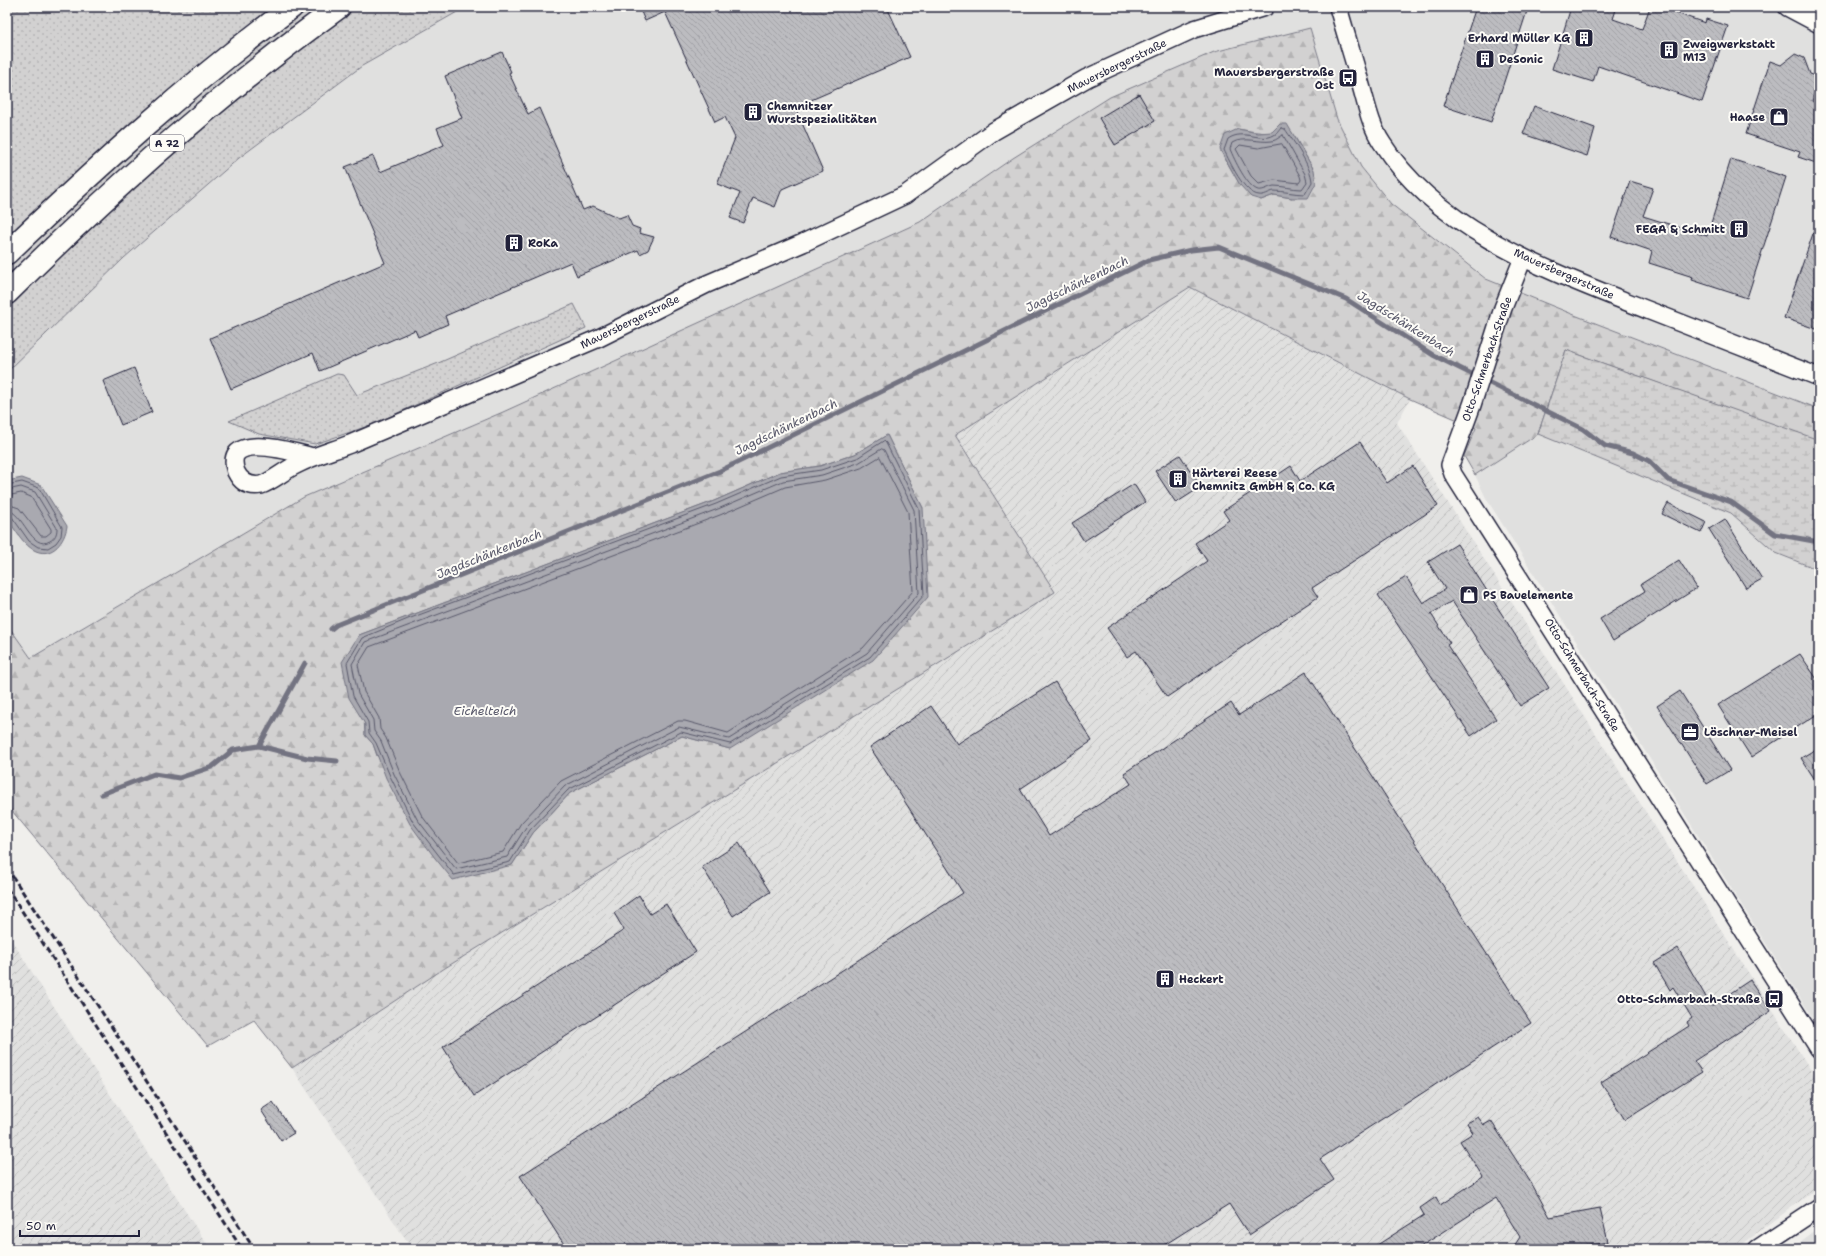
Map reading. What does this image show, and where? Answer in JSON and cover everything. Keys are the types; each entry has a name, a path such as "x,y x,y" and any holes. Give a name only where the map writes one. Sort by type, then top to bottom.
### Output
{"highway":[{"name":"A 72","path":"7,253 143,127 236,50 292,7"},
{"name":"A 72","path":"7,293 84,218 170,140 252,73 339,7"}],"street":[{"name":"Mauersbergerstraße","path":"313,457 350,444 599,338 707,284 803,243 905,195 937,170 994,131 1087,78 1194,29 1265,7"},
{"name":"Mauersbergerstraße","path":"1338,7 1370,116 1381,142 1396,163 1422,191 1452,215 1523,258 1819,378"},
{"path":"1787,7 1819,24"},
{"name":"Otto-Schmerbach-Straße","path":"1523,258 1503,308 1472,405 1450,465 1453,474 1819,1049"},
{"path":"1757,1249 1819,1208"}],"shaded area":[{"path":"466,7 1819,7 1819,409 1577,316 1487,279 1391,204 1361,167 1337,119 1310,28 1013,158 920,222 503,412 304,497 31,658 7,624 7,372 124,258 239,158 362,66"},
{"path":"1190,287 1410,399 1397,423 1819,1083 1819,1187 1736,1249 412,1249 292,1068 445,968 1054,592 955,435"},
{"path":"1538,434 1731,513 1776,553 1819,570 1819,1028 1486,498 1475,475"},
{"path":"7,933 159,1171 210,1249 7,1249"},
{"path":"1819,1228 1819,1249 1791,1249"}],"green space":[{"path":"7,7 466,7 362,66 239,158 124,258 7,372"},
{"path":"1310,28 1337,119 1361,167 1391,204 1486,279 1577,316 1819,409 1819,441 1566,350 1538,434 1475,475 1464,456 1476,428 1410,399 1190,287 955,435 1055,592 445,968 292,1068 254,1020 208,1046 7,805 7,624 31,658 304,497 503,412 920,222 1013,158 1110,97 1214,52","holes":["1238,129 1295,137 1314,170 1292,198 1274,195 1261,200 1240,185 1220,150","887,435 923,508 730,749 682,736 570,793 533,833 512,865 377,756 373,744 365,735 359,635 714,501 780,472 820,466 855,454"]},
{"path":"574,304 586,328 371,425 315,444 259,434 229,421 337,374 344,375 357,395 436,364"},
{"path":"1566,350 1819,440 1819,570 1776,553 1731,513 1538,434"}],"water":[{"path":"1280,124 1287,124 1314,170 1316,183 1308,198 1292,198 1274,195 1261,200 1251,197 1240,185 1220,149 1225,135 1238,129 1258,133 1272,132"},
{"name":"Eichelteich","path":"887,435 923,508 928,597 873,660 730,749 682,736 570,793 533,833 512,865 453,880 410,824 386,778 373,744 365,735 365,724 349,698 342,662 359,635 714,501 780,472 820,466 855,454"},
{"path":"22,478 41,485 67,526 61,542 57,547 48,552 42,553 28,546 16,532 8,518 6,505 7,481"}],"building":[{"name":"Chemnitzer Wurstspezialitäten","path":"639,7 887,7 910,57 795,107 823,171 782,189 775,207 753,198 743,223 730,218 740,193 717,184 735,138 725,117 715,122 665,12 645,21"},
{"name":"DeSonic","path":"1476,7 1515,7 1527,11 1491,122 1443,106"},
{"name":"Zweigwerkstatt M13","path":"1571,7 1617,7 1613,19 1642,29 1650,7 1668,7 1677,10 1676,13 1705,23 1706,19 1728,26 1702,102 1598,66 1593,82 1552,69"},
{"name":"RoKa","path":"502,52 511,72 509,73 528,114 539,108 583,210 593,206 619,218 627,215 632,226 640,229 639,233 654,237 648,250 640,254 638,250 577,276 571,262 445,316 448,324 418,337 415,330 320,371 313,353 231,389 210,338 385,263 345,167 373,156 380,172 444,145 437,128 462,118 445,76"},
{"name":"Haase","path":"1795,54 1804,58 1810,74 1819,77 1812,101 1819,103 1819,164 1798,157 1800,152 1746,134 1770,61 1781,65"},
{"path":"1139,94 1155,121 1115,145 1099,118"},
{"path":"1534,106 1595,128 1587,156 1523,134"},
{"name":"FEGA & Schmitt","path":"1731,159 1786,177 1747,298 1692,280 1693,277 1649,263 1652,251 1611,237 1630,181 1653,188 1643,216 1707,236"},
{"path":"1817,222 1819,223 1819,330 1784,318"},
{"path":"134,368 152,412 121,425 103,381"},
{"path":"1360,442 1387,483 1413,466 1438,506 1312,588 1318,597 1167,697 1136,651 1127,657 1107,628 1207,561 1195,543 1229,520 1223,511 1291,466 1300,481"},
{"name":"Härterei Reese Chemnitz GmbH & Co. KG","path":"1180,455 1201,487 1176,503 1155,471"},
{"path":"1134,484 1145,502 1084,541 1072,523"},
{"path":"1668,503 1706,522 1701,533 1662,514"},
{"path":"1725,519 1762,579 1746,588 1709,529"},
{"path":"1457,544 1549,688 1520,706 1452,601 1431,614 1450,643 1447,645 1496,719 1471,736 1378,595 1406,577 1423,603 1445,589 1428,562"},
{"path":"1679,560 1697,588 1613,641 1600,619 1645,591 1641,584"},
{"path":"1800,654 1819,682 1819,713 1751,757 1718,705"},
{"name":"Heckert","path":"1306,672 1531,1023 1320,1159 1334,1180 1249,1235 1229,1204 1158,1249 567,1249 520,1176 963,893 870,747 931,706 957,744 1055,682 1092,741 1020,789 1049,836 1131,784 1124,773 1231,703 1239,715"},
{"path":"1680,691 1730,770 1707,784 1657,706"},
{"path":"1819,747 1819,786 1801,758"},
{"path":"739,843 770,892 733,916 702,867"},
{"path":"639,895 650,914 666,904 696,952 474,1096 443,1047 624,930 614,913"},
{"path":"1678,948 1711,1006 1750,980 1771,1011 1694,1061 1702,1072 1625,1120 1601,1082 1689,1026 1687,1022 1692,1018 1673,987 1670,990 1654,963"},
{"path":"273,1102 294,1133 281,1141 261,1110"},
{"path":"1478,1117 1484,1125 1491,1121 1533,1186 1550,1217 1600,1208 1608,1242 1568,1249 1512,1249 1520,1237 1496,1198 1417,1249 1371,1249 1424,1215 1420,1208 1436,1197 1440,1205 1483,1177 1460,1141 1473,1133 1467,1123"}],"waterway":[{"name":"Jagdschänkenbach","path":"331,629 336,625 720,471 1149,260 1191,250 1219,247 1346,299 1433,355 1583,429 1605,446 1633,453 1649,461 1668,480 1731,502 1775,534 1819,542"},
{"name":"Jagdschänkenbach","path":"259,746 305,663"},
{"path":"102,794 154,774 179,778 212,767 233,750 259,746 307,758 337,761"}],"railway":[{"path":"7,868 117,1035 254,1249"},
{"path":"7,888 242,1249"}],"place":[{"name":"Erhard Müller KG","path":"1584,38"},
{"name":"Zweigwerkstatt M13","path":"1669,50"},
{"name":"DeSonic","path":"1485,59"},
{"name":"Mauersbergerstraße Ost","path":"1348,78"},
{"name":"Chemnitzer Wurstspezialitäten","path":"753,112"},
{"name":"Haase","path":"1779,117"},
{"name":"FEGA & Schmitt","path":"1739,229"},
{"name":"RoKa","path":"514,243"},
{"name":"Härterei Reese Chemnitz GmbH & Co. KG","path":"1178,479"},
{"name":"PS Bauelemente","path":"1469,595"},
{"name":"Löschner-Meisel","path":"1690,732"},
{"name":"Heckert","path":"1165,979"},
{"name":"Otto-Schmerbach-Straße","path":"1774,999"}]}
